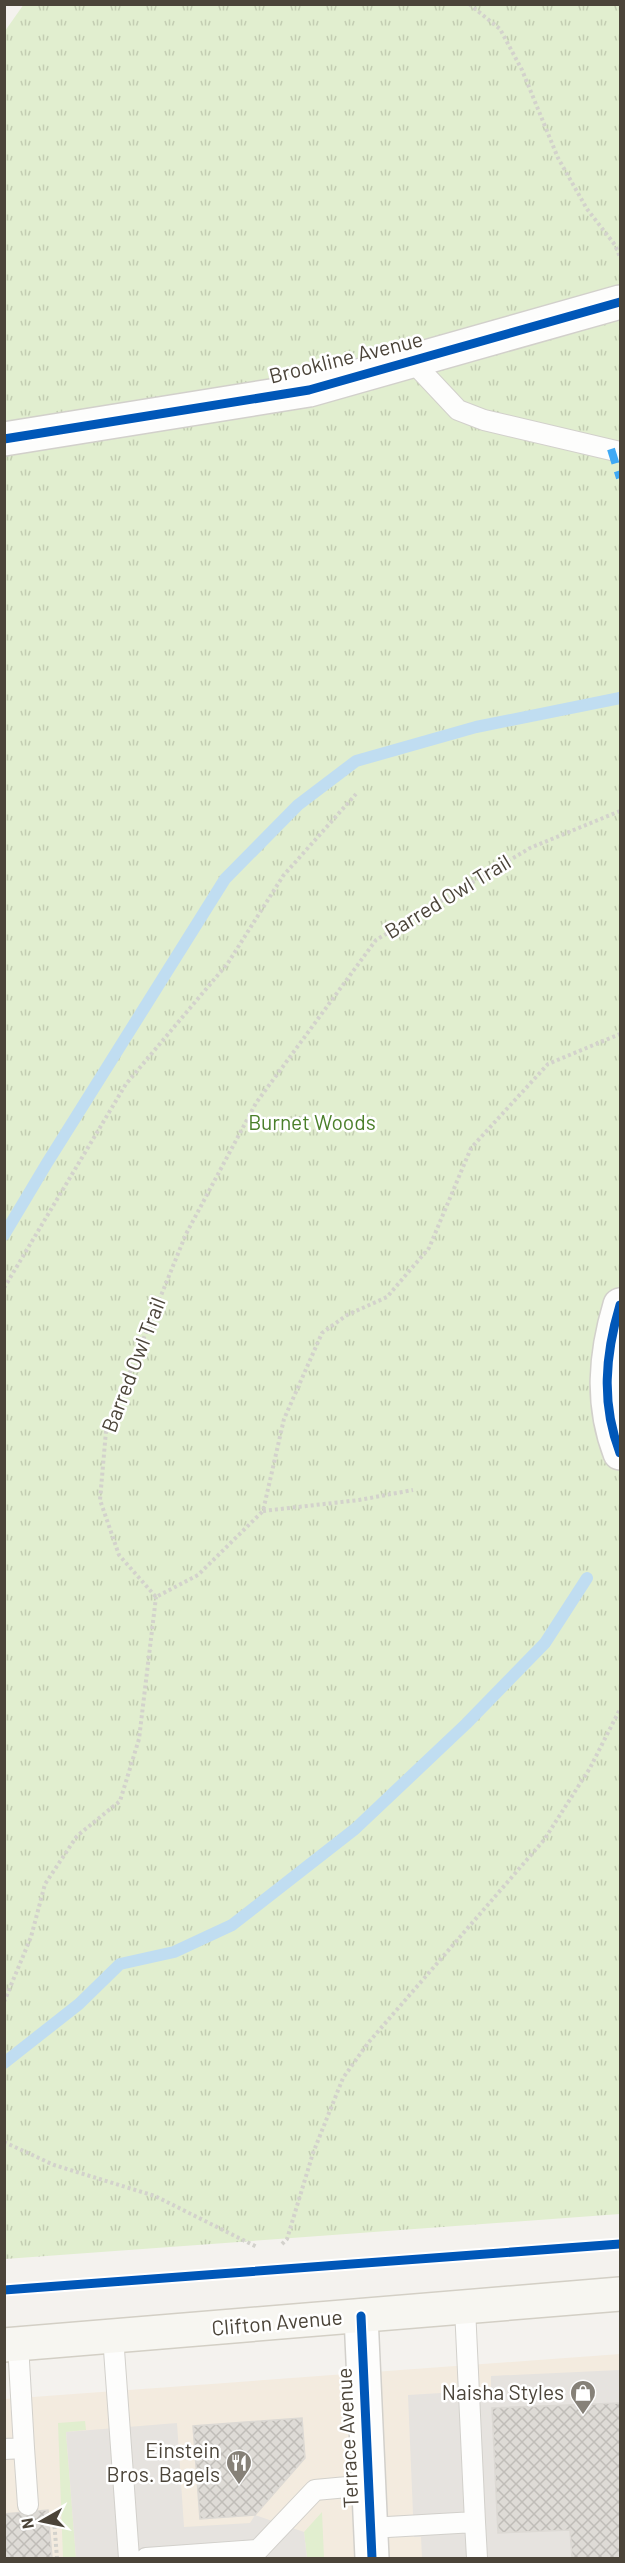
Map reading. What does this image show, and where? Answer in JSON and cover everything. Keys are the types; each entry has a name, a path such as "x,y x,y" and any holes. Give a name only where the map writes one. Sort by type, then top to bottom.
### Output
{"main road":[{"name":"Clifton Avenue","path":"11,2345 621,2294"}],"street":[{"name":"Brookline Avenue","path":"4,439 309,390 621,302"},
{"path":"619,1314 606,1378 613,1435 621,1453"},
{"name":"Terrace Avenue","path":"361,2316 371,2543"}],"lane":[{"path":"411,361 458,410 484,420 621,452"},
{"path":"465,2308 477,2559"},
{"path":"113,2336 129,2559"},
{"path":"11,2345 24,2448 28,2505"},
{"path":"4,2449 24,2448"},
{"path":"146,2559 258,2550 315,2490 369,2485"},
{"path":"371,2543 475,2522"}],"path":[{"path":"469,4 500,29 522,70 558,158 587,209 615,245 621,257"},
{"path":"4,1288 126,1083 228,963 283,876 356,794"},
{"path":"4,2002 31,1937 45,1884 77,1836 120,1801 139,1739 156,1597 198,1575 263,1511 284,1419 322,1333 347,1315 387,1297 429,1248 471,1148 548,1064 621,1034"},
{"path":"263,1511 359,1500 413,1490"},
{"path":"282,2244 287,2239 313,2153 343,2078 369,2043 544,1840 590,1768 621,1709"},
{"path":"4,2142 54,2165 155,2196 257,2247"}],"shaded area":[{"path":"620,2354 620,2558 5,2558 5,2399"},
{"path":"620,2370 620,2403 492,2409 498,2533 570,2530 572,2558 422,2558 421,2537 414,2537 408,2395 491,2390 491,2376"},
{"path":"177,2423 184,2527 250,2523 255,2515 304,2532 307,2558 76,2558 66,2432"}],"green space":[{"name":"Burnet Woods","path":"24,4 620,5 620,2214 5,2259 5,31"},
{"path":"85,2421 86,2430 66,2432 76,2558 63,2558 58,2423"},
{"path":"322,2512 324,2558 307,2558 304,2532"}],"building":[{"path":"620,2403 620,2558 572,2558 570,2530 498,2533 492,2408"},
{"name":"Einstein Bros. Bagels","path":"302,2418 305,2458 255,2515 200,2519 193,2426"},
{"path":"48,2510 52,2558 4,2558 4,2514"}],"waterway":[{"path":"4,1235 225,879 298,805 356,761 476,727 620,698"},
{"path":"4,2063 79,2004 120,1964 174,1952 232,1925 355,1829 466,1724 545,1643 587,1578"}],"marked path":[{"path":"611,449 620,478"}],"cycle path":[{"path":"4,439 309,390 620,302"},
{"path":"620,1305 611,1342 607,1379 610,1416 620,1453"},
{"path":"4,2290 620,2244"},
{"path":"361,2316 372,2558"}],"place":[{"name":"Naisha Styles","path":"583,2416"},
{"name":"Einstein Bros. Bagels","path":"239,2486"}]}
